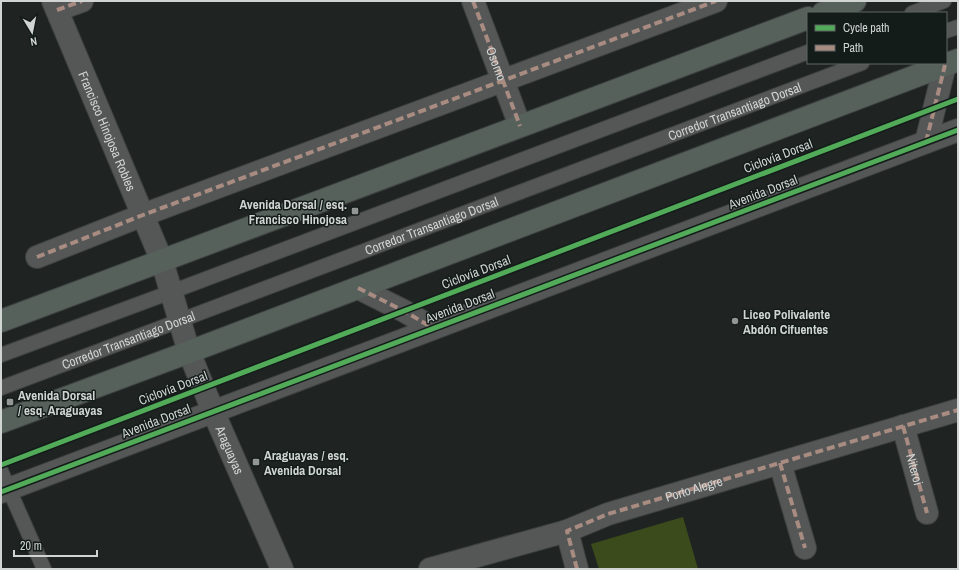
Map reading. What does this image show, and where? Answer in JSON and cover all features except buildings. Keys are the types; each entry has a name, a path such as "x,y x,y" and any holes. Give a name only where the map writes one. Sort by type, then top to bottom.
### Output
{"main road":[{"path":"826,12 855,1"},
{"path":"1,321 807,18"},
{"path":"1,422 952,63"}],"street":[{"path":"55,6 82,1"},
{"name":"Osorno","path":"473,1 520,126"},
{"path":"37,257 143,215 716,1"},
{"name":"Francisco Hinojosa Robles","path":"55,6 162,261"},
{"path":"926,142 952,63"},
{"name":"Avenida Dorsal","path":"4,484 213,411 958,130"},
{"name":"Araguayas","path":"162,261 189,352 282,569"},
{"name":"Avenida Dorsal","path":"358,288 404,311 433,328"},
{"name":"Porto Alegre","path":"430,569 567,531 608,514 958,410"},
{"name":"Niteroi","path":"903,426 927,513"},
{"path":"780,463 805,548"},
{"path":"567,531 577,569"}],"lane":[{"path":"915,12 944,1"},
{"path":"947,31 958,27"},
{"path":"1,355 807,52"},
{"name":"Corredor Transantiago Dorsal","path":"1,388 859,64"},
{"path":"4,484 44,569"}],"green space":[{"path":"683,517 698,569 599,569 591,544"}],"marked path":[{"path":"57,10 82,1"},
{"path":"473,1 520,126"},
{"path":"37,257 143,215 716,1"},
{"path":"926,142 945,65"},
{"path":"358,288 404,311 433,328"},
{"path":"577,569 567,531 608,514 958,410"},
{"path":"903,426 927,513"},
{"path":"780,463 805,548"}],"cycle path":[{"name":"Ciclovía Dorsal","path":"1,465 958,99"},
{"path":"1,492 958,130"}],"place":[{"name":"Avenida Dorsal / esq. Francisco Hinojosa","path":"355,211"},
{"name":"Liceo Polivalente Abdón Cifuentes","path":"735,321"},
{"name":"Avenida Dorsal / esq. Araguayas","path":"10,402"},
{"name":"Araguayas / esq. Avenida Dorsal","path":"256,462"}]}
